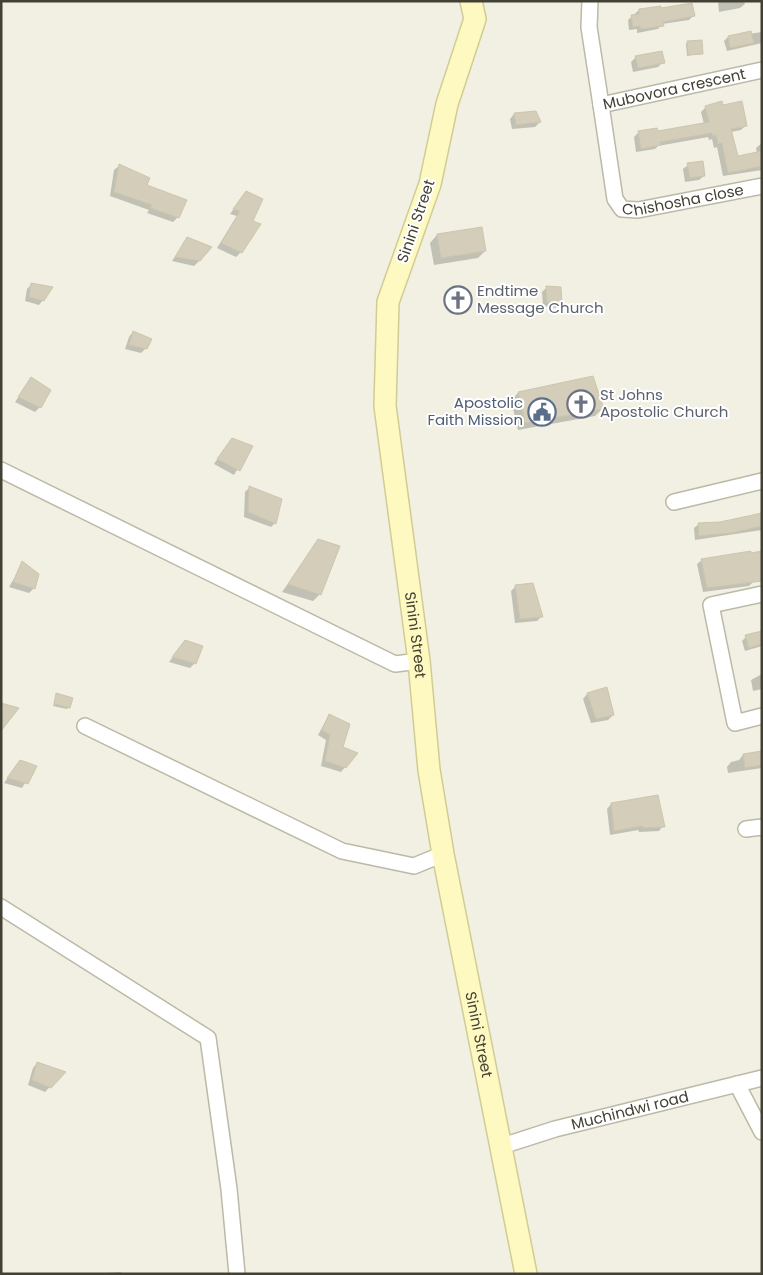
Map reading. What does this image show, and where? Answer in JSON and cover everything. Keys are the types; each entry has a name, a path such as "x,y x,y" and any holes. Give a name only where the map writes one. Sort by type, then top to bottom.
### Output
{"street":[{"name":"Sinini Street","path":"471,1 474,19 447,104 430,184 388,302 385,406 419,660 429,770 443,854 499,1147 526,1274"},
{"name":"Mubovora crescent","path":"590,1 589,27 601,105 762,70"},
{"name":"Chishosha close","path":"601,105 615,199 622,209 638,210 762,186"},
{"path":"1,470 395,664 419,660"},
{"path":"674,502 762,481"},
{"path":"762,594 711,606 735,722 762,716"},
{"path":"85,726 342,851 414,866 443,854"},
{"path":"746,830 762,826"},
{"path":"1,908 208,1038 229,1190 236,1274"},
{"name":"Muchindwi road","path":"499,1147 555,1129 762,1078"},
{"path":"737,1084 762,1132"}],"building":[{"path":"692,3 695,16 663,22 664,26 641,29 640,26 633,27 631,15 639,14 639,9"},
{"path":"751,31 754,43 730,48 728,36"},
{"path":"702,40 703,54 688,55 687,41"},
{"path":"662,51 665,63 638,68 635,56"},
{"path":"722,101 723,105 742,101 747,126 731,129 738,156 762,151 762,166 728,173 722,143 718,144 716,135 713,136 712,133 660,142 661,145 641,149 638,131 657,128 658,131 709,122 705,106"},
{"path":"536,111 541,122 516,125 514,113"},
{"path":"703,161 705,176 690,178 687,163"},
{"path":"119,164 150,178 147,185 187,200 179,218 150,208 152,205 114,192"},
{"path":"246,191 263,199 253,221 261,224 242,253 221,243 240,211 233,209"},
{"path":"482,227 486,251 441,258 437,234"},
{"path":"187,237 212,247 200,261 175,257"},
{"path":"31,283 53,287 44,301 29,297"},
{"path":"546,286 561,287 562,304 547,302"},
{"path":"133,331 152,339 147,349 129,345"},
{"path":"593,376 604,409 525,423 518,392"},
{"path":"31,377 51,390 41,408 18,397"},
{"path":"232,438 253,446 240,471 217,459"},
{"path":"249,486 282,499 276,524 248,512"},
{"path":"762,513 762,526 731,533 699,536 698,523 720,522"},
{"path":"318,539 340,546 321,595 288,584"},
{"path":"751,551 751,553 762,551 762,581 707,588 701,559"},
{"path":"22,561 39,574 35,589 13,582"},
{"path":"533,583 543,617 520,619 515,585"},
{"path":"762,631 762,644 749,648 745,635"},
{"path":"185,640 203,646 196,664 172,657"},
{"path":"607,687 614,715 596,719 587,693"},
{"path":"56,693 73,698 70,708 54,704"},
{"path":"1,703 19,708 1,731"},
{"path":"329,714 350,724 343,747 358,753 346,768 325,761 330,735 322,730"},
{"path":"762,751 762,765 745,768 743,754"},
{"path":"20,760 37,766 28,784 7,778"},
{"path":"658,795 665,827 643,828 643,826 614,831 611,803"},
{"path":"37,1062 66,1072 51,1088 32,1080"}],"place":[{"name":"Endtime Message Church","path":"458,300"},
{"name":"St Johns Apostolic Church","path":"581,404"},
{"name":"Apostolic Faith Mission","path":"542,412"}]}
